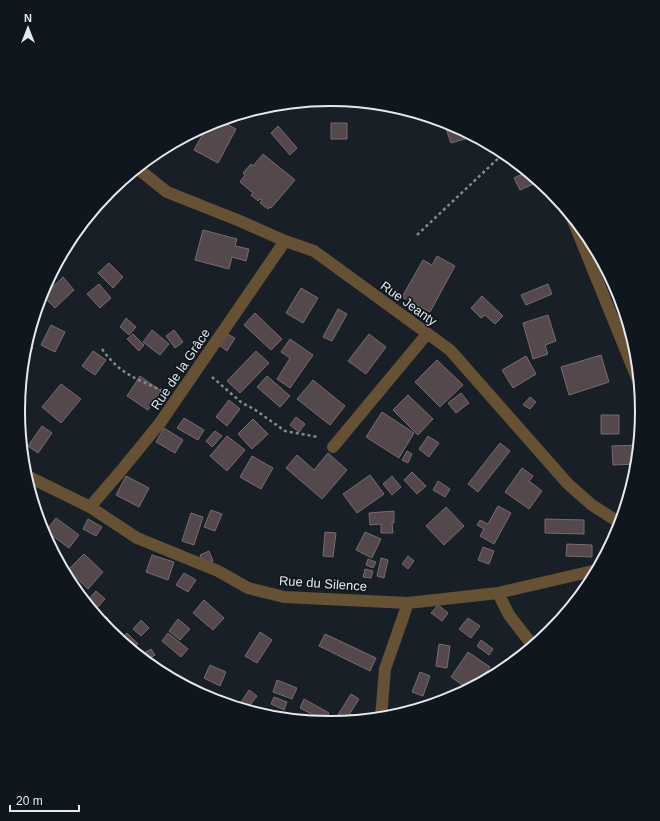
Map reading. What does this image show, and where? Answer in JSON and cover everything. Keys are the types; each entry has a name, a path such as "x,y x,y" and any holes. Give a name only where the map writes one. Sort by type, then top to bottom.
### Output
{"street":[{"name":"Rue Jeanty","path":"141,171 167,192 240,220 285,241 314,251 450,350 568,484 592,504 615,519"},
{"path":"578,233 631,363"},
{"name":"Rue de la Grâce","path":"90,507 156,429 285,241"},
{"path":"336,444 427,334"},
{"name":"Rue du Silence","path":"33,479 90,507 137,538 218,571 248,588 284,597 408,603 498,593 589,572"},
{"path":"498,593 509,615 529,641"},
{"path":"382,711 385,669 408,603"}],"path":[{"path":"417,234 499,157"},
{"path":"102,349 111,361 126,374 178,397"},
{"path":"200,366 242,403 254,409 285,431 336,444"}],"building":[{"path":"331,123 347,123 347,139 331,139"},
{"path":"227,124 236,129 218,163 194,150 203,133"},
{"path":"278,126 297,148 290,155 271,133"},
{"path":"446,129 467,138 451,143"},
{"path":"263,154 295,180 271,208 269,207 268,209 260,203 262,200 260,199 258,201 251,195 253,193 240,182 245,175 243,173 251,164 253,166"},
{"path":"522,174 533,184 520,190 514,178"},
{"path":"203,230 237,239 235,246 249,249 246,261 232,257 229,269 195,260"},
{"path":"437,256 455,266 430,312 402,297 423,260 432,265"},
{"path":"109,263 123,277 113,288 98,273"},
{"path":"63,277 74,290 55,308 46,299 50,289"},
{"path":"99,284 111,298 100,308 87,294"},
{"path":"548,284 552,294 526,305 521,295"},
{"path":"301,288 318,298 303,323 286,313"},
{"path":"482,296 503,316 495,324 485,315 481,318 471,308"},
{"path":"338,309 347,314 332,341 323,337"},
{"path":"255,313 282,339 271,350 244,325"},
{"path":"548,315 556,341 545,345 548,354 533,359 523,323"},
{"path":"126,318 136,327 129,335 120,327"},
{"path":"51,325 65,332 55,352 41,345"},
{"path":"152,330 169,344 160,355 143,342"},
{"path":"174,330 183,342 175,348 166,336"},
{"path":"133,334 144,345 139,351 127,339"},
{"path":"227,334 235,338 227,351 219,345"},
{"path":"369,334 386,347 366,374 348,361"},
{"path":"290,339 313,355 290,388 277,379 290,358 281,352"},
{"path":"93,351 106,360 95,375 82,366"},
{"path":"256,351 269,363 240,393 227,381"},
{"path":"601,355 609,382 569,395 561,367"},
{"path":"526,356 536,374 513,388 502,370"},
{"path":"437,360 463,385 440,407 415,382"},
{"path":"140,376 161,391 148,410 127,396"},
{"path":"267,376 290,396 280,407 257,387"},
{"path":"313,380 345,406 330,425 297,399"},
{"path":"61,384 81,399 61,423 42,407"},
{"path":"461,393 469,403 456,413 448,403"},
{"path":"408,395 433,419 418,435 393,410"},
{"path":"530,397 536,402 530,409 523,405"},
{"path":"229,400 240,409 227,426 216,417"},
{"path":"382,412 414,433 399,458 366,437"},
{"path":"601,415 619,415 619,434 601,434"},
{"path":"296,417 305,424 299,432 290,425"},
{"path":"184,418 204,430 198,440 177,428"},
{"path":"253,419 268,434 252,449 238,434"},
{"path":"42,426 52,433 38,453 28,446"},
{"path":"164,428 183,440 175,453 156,442"},
{"path":"215,431 222,436 212,447 206,441"},
{"path":"227,436 245,450 227,471 210,456"},
{"path":"428,436 439,443 429,457 419,449"},
{"path":"500,443 510,451 478,492 468,484"},
{"path":"632,445 630,464 613,465 612,446"},
{"path":"407,451 412,454 408,463 402,460"},
{"path":"328,453 347,470 322,499 286,468 297,455 314,470"},
{"path":"252,456 273,468 261,489 240,477"},
{"path":"522,468 533,476 529,481 542,491 529,509 505,492"},
{"path":"412,472 426,486 417,494 404,480"},
{"path":"370,475 384,494 357,513 343,494"},
{"path":"126,476 149,488 139,507 116,495"},
{"path":"392,476 401,487 392,495 383,484"},
{"path":"438,481 450,489 445,497 433,490"},
{"path":"498,506 511,513 494,544 480,536 484,529 477,525 480,520 488,524"},
{"path":"446,507 464,526 444,545 426,526"},
{"path":"211,510 222,514 215,531 204,527"},
{"path":"394,511 394,523 392,523 393,533 381,533 381,524 370,525 369,513"},
{"path":"191,513 203,517 194,545 182,541"},
{"path":"56,518 79,535 69,548 52,535 48,528"},
{"path":"88,519 102,527 96,536 83,529"},
{"path":"545,519 584,520 584,534 545,533"},
{"path":"325,532 336,533 333,557 323,556"},
{"path":"365,532 381,539 372,558 356,550"},
{"path":"567,544 592,545 592,557 566,556"},
{"path":"483,547 494,551 489,564 478,560"},
{"path":"209,551 213,561 204,565 200,555"},
{"path":"84,554 103,572 88,589 73,575 69,569"},
{"path":"152,555 174,562 168,580 146,572"},
{"path":"408,556 414,561 408,569 402,564"},
{"path":"381,558 388,560 384,578 377,576"},
{"path":"368,559 376,562 373,568 366,565"},
{"path":"365,569 373,571 371,578 363,577"},
{"path":"184,573 196,580 188,592 176,585"},
{"path":"96,591 105,599 97,608 90,598"},
{"path":"204,600 224,618 213,630 193,613"},
{"path":"438,605 448,613 442,621 431,613"},
{"path":"468,618 480,626 471,638 459,629"},
{"path":"178,619 190,629 180,640 169,631"},
{"path":"141,620 149,628 141,636 133,629"},
{"path":"260,632 272,640 257,663 245,656"},
{"path":"127,633 138,644 136,646 124,636"},
{"path":"168,633 188,649 181,657 162,641"},
{"path":"325,634 376,658 370,671 319,646"},
{"path":"481,640 493,649 489,655 477,646"},
{"path":"439,644 450,646 447,668 436,666"},
{"path":"151,649 155,655 151,657 145,653"},
{"path":"468,652 490,667 487,672 462,685 451,677"},
{"path":"210,665 226,672 220,686 204,678"},
{"path":"420,672 430,676 423,696 412,692"},
{"path":"277,680 297,688 292,699 273,692"},
{"path":"249,690 257,696 250,705 241,702"},
{"path":"351,694 359,699 349,715 337,716"},
{"path":"274,697 287,702 284,710 271,704"},
{"path":"304,699 329,713 328,716 314,715 300,708"}]}
